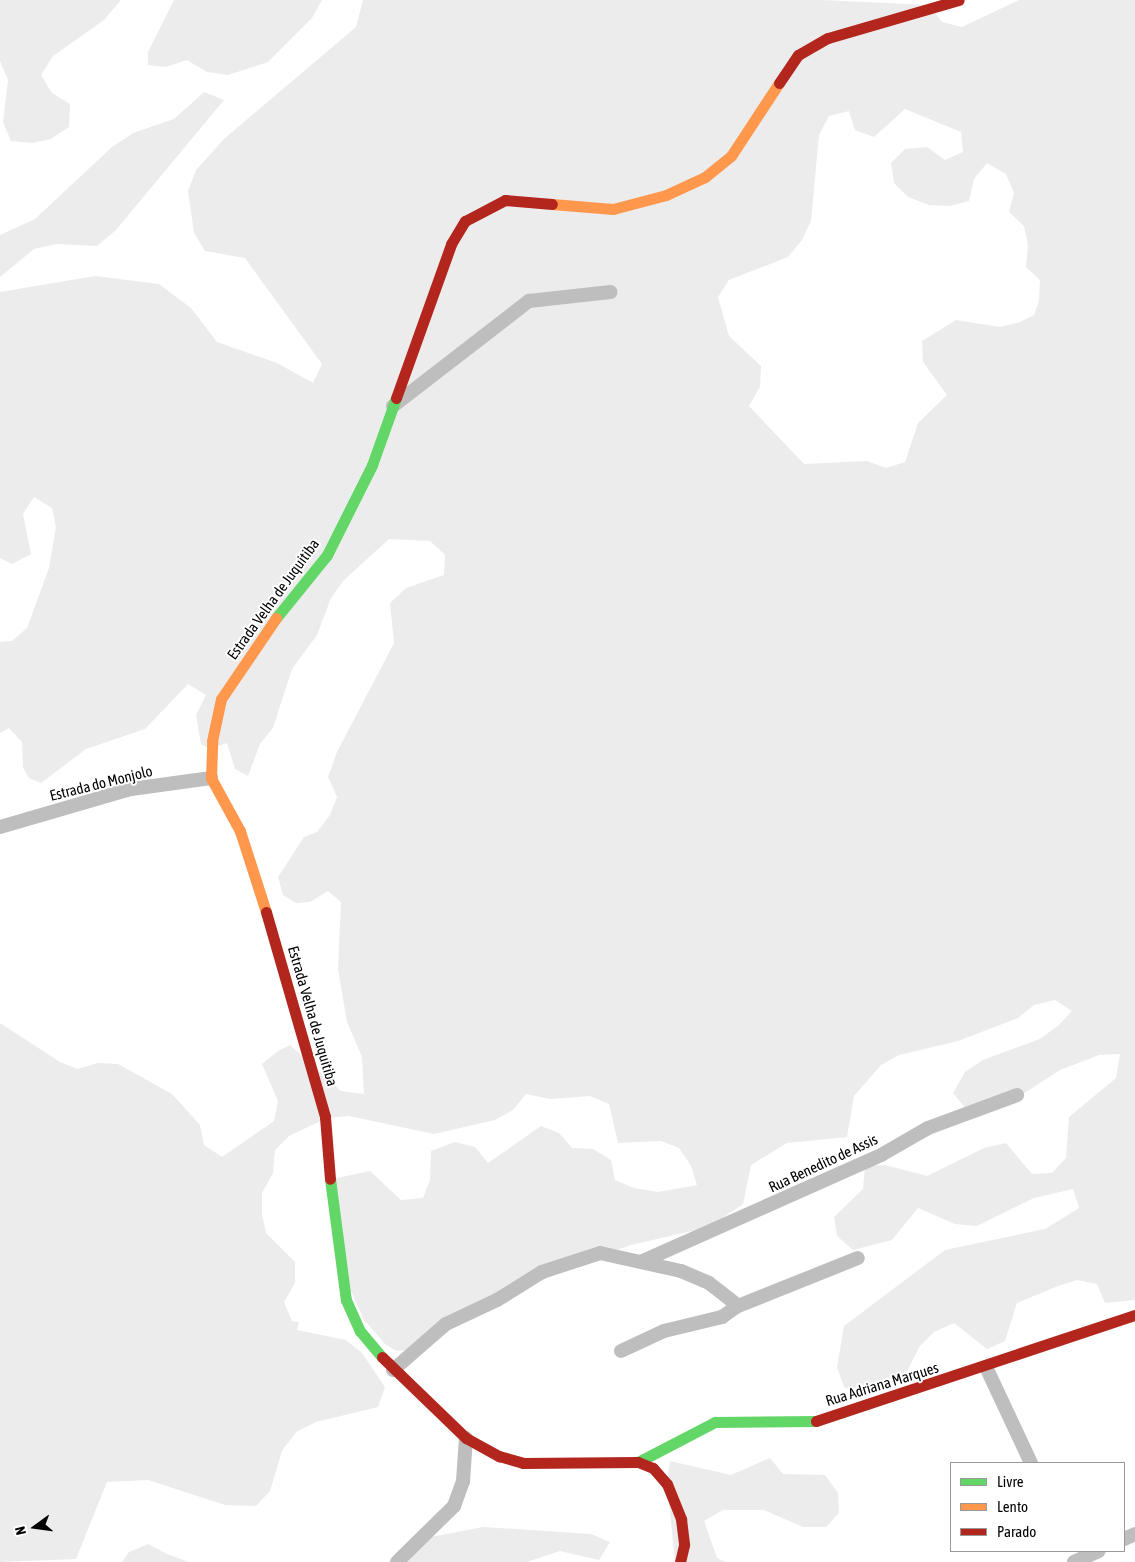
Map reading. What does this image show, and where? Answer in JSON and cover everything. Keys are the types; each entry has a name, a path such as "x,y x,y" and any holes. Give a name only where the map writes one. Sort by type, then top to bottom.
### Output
{"street":[{"name":"Estrada Velha de Juquitiba","path":"638,1462 523,1463 499,1456 466,1438 393,1370 360,1331 346,1300 334,1227 326,1118 293,995 243,840 211,778 212,741 221,698 271,624 326,555 372,465 451,244 465,221 505,200 613,209 666,195 705,178 731,156 798,55 828,38 959,0"},
{"path":"392,407 529,301 611,292"},
{"name":"Estrada do Monjolo","path":"0,827 131,789 211,778"},
{"name":"Rua Benedito de Assis","path":"643,1261 881,1155 928,1128 1017,1094"},
{"path":"393,1370 446,1324 498,1300 542,1272 600,1253 643,1261 709,1282 738,1306"},
{"path":"621,1351 664,1331 722,1317 738,1306 858,1258"},
{"name":"Rua Adriana Marques","path":"638,1462 715,1422 731,1419 805,1423 986,1367 1135,1315"},
{"path":"986,1367 1031,1462"},
{"path":"397,1562 454,1506 463,1481 466,1438"},
{"path":"638,1462 653,1468 667,1484 681,1519 684,1545 680,1562"},
{"path":"1073,1562 1097,1552"}],"shaded area":[{"path":"0,0 121,0 104,20 53,56 41,75 52,93 70,104 69,127 51,139 32,143 11,141 3,122 8,80 0,61"},
{"path":"174,0 322,0 312,18 268,62 228,75 207,72 187,60 166,67 148,65 148,52"},
{"path":"363,0 822,0 929,5 942,22 962,27 1019,0 1135,0 1135,1300 1105,1303 1097,1284 1077,1280 1058,1286 1017,1303 1005,1341 987,1349 954,1323 934,1332 920,1346 901,1383 863,1395 844,1387 837,1367 844,1326 945,1250 1045,1229 1079,1208 1073,1189 1034,1198 977,1226 955,1224 918,1208 892,1240 853,1250 837,1236 834,1217 863,1189 865,1166 885,1165 927,1176 984,1148 1006,1143 1032,1174 1052,1173 1066,1158 1069,1117 1116,1078 1120,1054 1099,1055 1060,1070 1006,1105 966,1109 953,1093 965,1072 983,1060 1040,1039 1059,1025 1072,1011 1055,1000 1034,1005 1018,1018 958,1041 899,1055 881,1065 854,1096 847,1137 787,1143 751,1165 743,1204 709,1227 631,1245 555,1272 408,1350 397,1351 386,1345 364,1320 351,1291 333,1179 370,1171 401,1200 423,1198 430,1180 431,1151 455,1142 475,1147 488,1163 541,1126 559,1133 572,1148 593,1149 611,1160 615,1180 634,1188 658,1192 697,1185 691,1166 679,1148 661,1141 618,1143 609,1104 590,1096 550,1099 526,1094 513,1110 495,1120 434,1134 349,1116 327,1118 289,1136 275,1150 273,1173 262,1193 262,1214 266,1233 295,1262 295,1283 284,1302 292,1321 299,1322 297,1330 346,1340 362,1353 385,1387 378,1407 316,1422 296,1432 282,1451 270,1491 256,1506 225,1505 148,1480 107,1482 76,1559 0,1562 0,1023 60,1062 78,1069 97,1063 118,1064 172,1094 200,1125 204,1145 222,1157 274,1121 278,1101 262,1064 278,1051 290,1045 341,1091 364,1094 362,1057 347,1022 338,969 341,902 328,891 310,902 296,903 283,895 278,877 304,837 317,832 330,815 337,797 328,777 337,752 394,643 390,603 406,588 444,575 445,555 430,541 389,539 344,580 331,598 317,635 292,669 273,728 260,744 248,776 235,769 227,743 210,749 201,744 196,715 206,695 188,684 145,729 86,749 41,783 29,778 23,768 22,742 9,728 0,733 0,642 12,641 27,628 49,568 56,527 52,508 34,497 23,514 31,554 12,564 0,558 0,292 95,276 159,284 191,308 217,342 277,363 313,383 322,364 245,258 205,251 194,233 188,191 196,170 224,139 356,27","holes":["905,109 961,132 963,152 945,160 927,147 905,149 891,163 894,183 908,197 929,205 950,206 969,201 974,179 987,163 1006,174 1014,193 1009,212 1024,226 1028,245 1026,267 1040,280 1039,301 1034,315 1020,322 1000,327 956,320 922,341 923,362 947,395 918,423 905,462 886,468 867,461 804,464 749,406 760,387 761,366 729,336 718,297 729,280 788,257 802,240 811,221 819,135 829,116 849,111 855,130 874,137"]},
{"path":"204,92 224,100 116,230 97,246 56,244 34,249 0,277 0,235 35,219 112,147 133,133 174,119"},
{"path":"770,1458 783,1474 825,1475 838,1493 839,1513 826,1527 803,1527 764,1510 723,1510 704,1521 717,1558 726,1562 675,1562 667,1482 670,1461 731,1475"},
{"path":"483,1527 591,1534 610,1542 599,1560 560,1551 527,1562 389,1562 409,1541"},
{"path":"148,1544 167,1554 189,1562 122,1562 129,1552"}],"traffic: fast":[{"path":"276,618 327,555 372,465 396,398"},
{"path":"330,1179 346,1300 360,1331 382,1357"},
{"path":"638,1462 715,1422 816,1421"}],"traffic: slow":[{"path":"552,204 613,209 666,195 705,177 731,156 779,83"},
{"path":"266,912 240,831 211,778 212,741 221,699 276,618"}],"traffic: jam":[{"path":"779,83 798,55 828,38 959,0"},
{"path":"396,398 451,244 465,221 505,200 552,204"},
{"path":"266,912 325,1117 330,1179"},
{"path":"816,1421 1135,1315"},
{"path":"382,1357 466,1438 499,1456 523,1463 638,1462 653,1468 667,1484 681,1519 684,1545 680,1562"}]}
